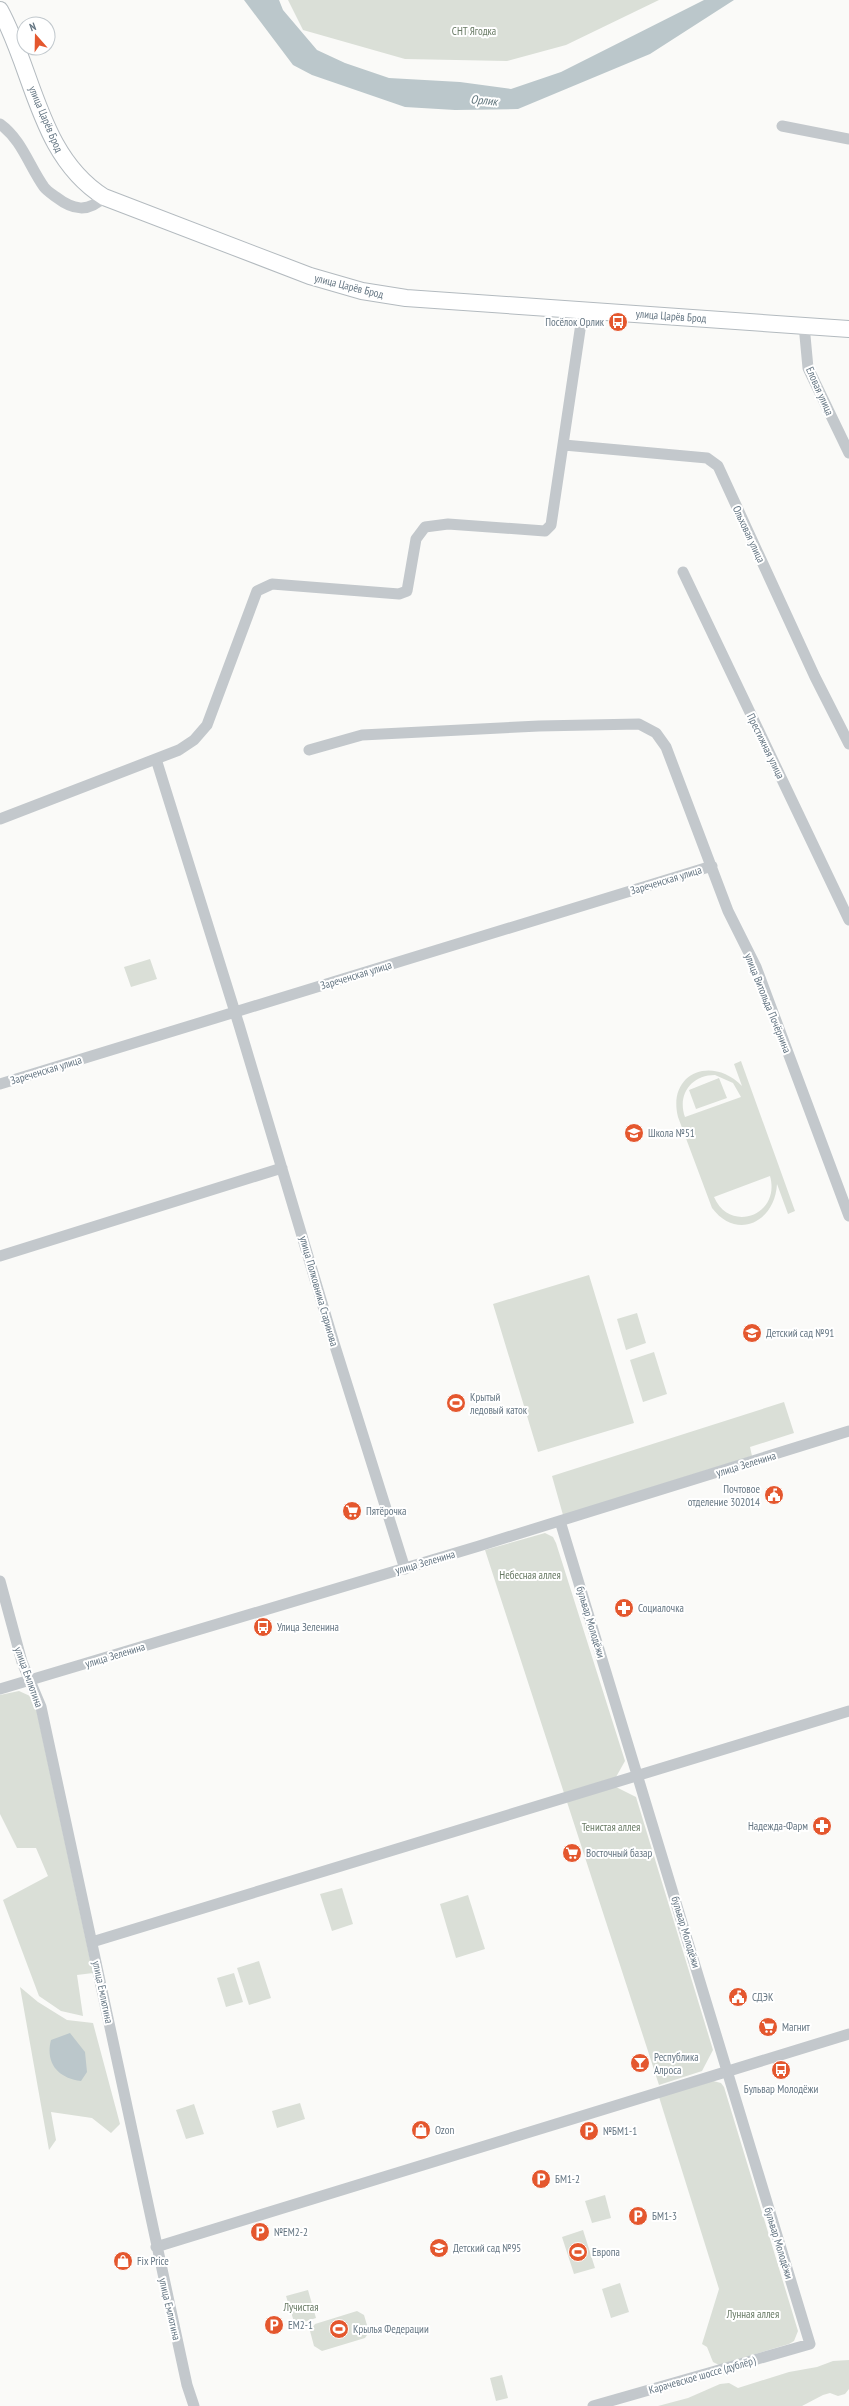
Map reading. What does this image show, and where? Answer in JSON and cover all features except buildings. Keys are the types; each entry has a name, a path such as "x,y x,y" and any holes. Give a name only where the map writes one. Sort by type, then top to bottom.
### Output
{"street":[{"name":"улица Царёв Брод","path":"0,10 54,143 67,165 81,180 104,197 310,276 362,291 414,298 849,329"},
{"path":"0,124 8,130 20,144 45,188 67,205 81,209 92,207 104,197"},
{"path":"782,126 849,139"},
{"path":"0,819 179,750 194,740 207,725 257,591 272,584 399,594 407,591 416,539 425,527 448,524 545,531 551,525 583,310"},
{"name":"Еловая улица","path":"804,325 808,368 849,453"},
{"name":"Ольховая улица","path":"564,445 707,458 718,466 815,677 849,744"},
{"name":"Престижная улица","path":"683,572 849,920"},
{"name":"улица Витольда Почёрнина","path":"309,750 362,735 539,726 632,724 644,726 656,732 666,747 728,911 756,968 849,1216"},
{"name":"улица Полковника Старинова","path":"156,759 236,1013 334,1343 405,1569"},
{"name":"Зареченская улица","path":"0,1084 236,1013 712,866"},
{"path":"0,1256 282,1168"},
{"name":"улица Зеленина","path":"0,1689 560,1522 849,1431"},
{"name":"бульвар Молодёжи","path":"560,1522 639,1775 810,2344"},
{"name":"улица Емлютина","path":"0,1581 22,1662 41,1707 156,2247 186,2378 194,2406"},
{"path":"92,1942 849,1711"},
{"path":"156,2247 849,2034"},
{"name":"Карачевское шоссе (дублёр)","path":"594,2406 810,2344"}],"green space":[{"name":"СНТ Ягодка","path":"288,0 659,0 566,45 507,61 405,59 303,30"},
{"path":"150,959 157,979 131,987 124,967"},
{"path":"741,1061 795,1211 788,1214 777,1184 775,1197 770,1208 762,1217 753,1223 743,1225 732,1224 722,1218 712,1208 678,1117 676,1102 679,1089 686,1080 695,1073 706,1071 718,1072 730,1077 742,1086 734,1064","holes":["715,1075 733,1083 741,1097 685,1117 683,1101 688,1088 699,1078","770,1176 771,1190 768,1201 761,1210 752,1215 742,1217 731,1215 721,1208 714,1197"]},
{"path":"719,1078 727,1098 696,1109 689,1090"},
{"path":"589,1275 634,1423 538,1452 493,1304"},
{"path":"637,1313 646,1343 626,1350 617,1319"},
{"path":"654,1352 667,1394 643,1402 630,1360"},
{"path":"784,1402 794,1433 750,1447 752,1456 563,1515 552,1476"},
{"name":"Небесная аллея","path":"545,1533 553,1537 556,1543 625,1761 616,1777 564,1793 485,1550"},
{"path":"19,1691 30,1696 35,1703 93,1973 77,1975 83,2016 61,2011 39,1996 3,1900 48,1876 36,1848 17,1848 0,1814 0,1695"},
{"name":"Тенистая аллея","path":"616,1787 636,1797 713,2050 702,2071 659,2085 567,1802"},
{"path":"342,1888 353,1924 332,1931 320,1894"},
{"path":"468,1895 485,1949 456,1958 440,1904"},
{"path":"259,1961 271,1998 249,2005 237,1968"},
{"path":"234,1973 243,2002 226,2007 217,1978"},
{"path":"20,1987 38,2002 67,2020 93,2023 120,2124 111,2133 92,2118 51,2112 56,2140 49,2150"},
{"name":"Лунная аллея","path":"713,2081 721,2083 724,2087 798,2331 794,2341 789,2344 719,2365 713,2362 707,2347 702,2344 719,2289 659,2097"},
{"path":"300,2103 305,2119 277,2128 272,2111"},
{"path":"194,2104 204,2134 186,2139 176,2110"},
{"path":"605,2195 611,2218 592,2223 585,2201"},
{"name":"Европа","path":"583,2230 595,2268 574,2274 562,2237"},
{"path":"620,2283 629,2312 611,2318 602,2289"},
{"name":"Лучистая","path":"308,2290 316,2318 295,2325 286,2296"},
{"name":"Крылья Федерации","path":"357,2311 364,2315 369,2332 365,2338 322,2351 314,2346 310,2331 315,2324"},
{"path":"849,2360 849,2389 845,2394 838,2396 830,2393 802,2406 658,2406 688,2398 720,2384 729,2383 738,2388 789,2372 817,2367 833,2361"},
{"path":"502,2375 508,2398 496,2401 490,2378"}],"water":[{"name":"Орлик","path":"244,0 279,0 283,10 317,50 345,63 389,78 460,82 511,89 561,72 704,0 734,0 650,54 518,109 455,110 405,107 312,75 293,65"},
{"path":"70,2033 85,2052 87,2072 81,2081 66,2077 60,2073 55,2068 50,2056 51,2040"}],"place":[{"name":"Посёлок Орлик","path":"618,322"},
{"name":"Школа №51","path":"634,1133"},
{"name":"Детский сад №91","path":"752,1333"},
{"name":"Крытый ледовый каток","path":"456,1403"},
{"name":"Почтовое отделение 302014","path":"774,1495"},
{"name":"Пятёрочка","path":"352,1511"},
{"name":"Социалочка","path":"624,1608"},
{"name":"Улица Зеленина","path":"263,1627"},
{"name":"Надежда-Фарм","path":"822,1826"},
{"name":"Восточный базар","path":"572,1853"},
{"name":"СДЭК","path":"738,1997"},
{"name":"Магнит","path":"768,2027"},
{"name":"Республика Алроса","path":"640,2063"},
{"name":"Бульвар Молодёжи","path":"781,2070"},
{"name":"Ozon","path":"421,2130"},
{"name":"№БМ1-1","path":"589,2131"},
{"name":"БМ1-2","path":"541,2179"},
{"name":"БМ1-3","path":"638,2216"},
{"name":"№ЕМ2-2","path":"260,2232"},
{"name":"Детский сад №95","path":"439,2248"},
{"name":"Европа","path":"578,2252"},
{"name":"Fix Price","path":"123,2261"},
{"name":"ЕМ2-1","path":"274,2325"},
{"name":"Крылья Федерации","path":"339,2329"}]}
